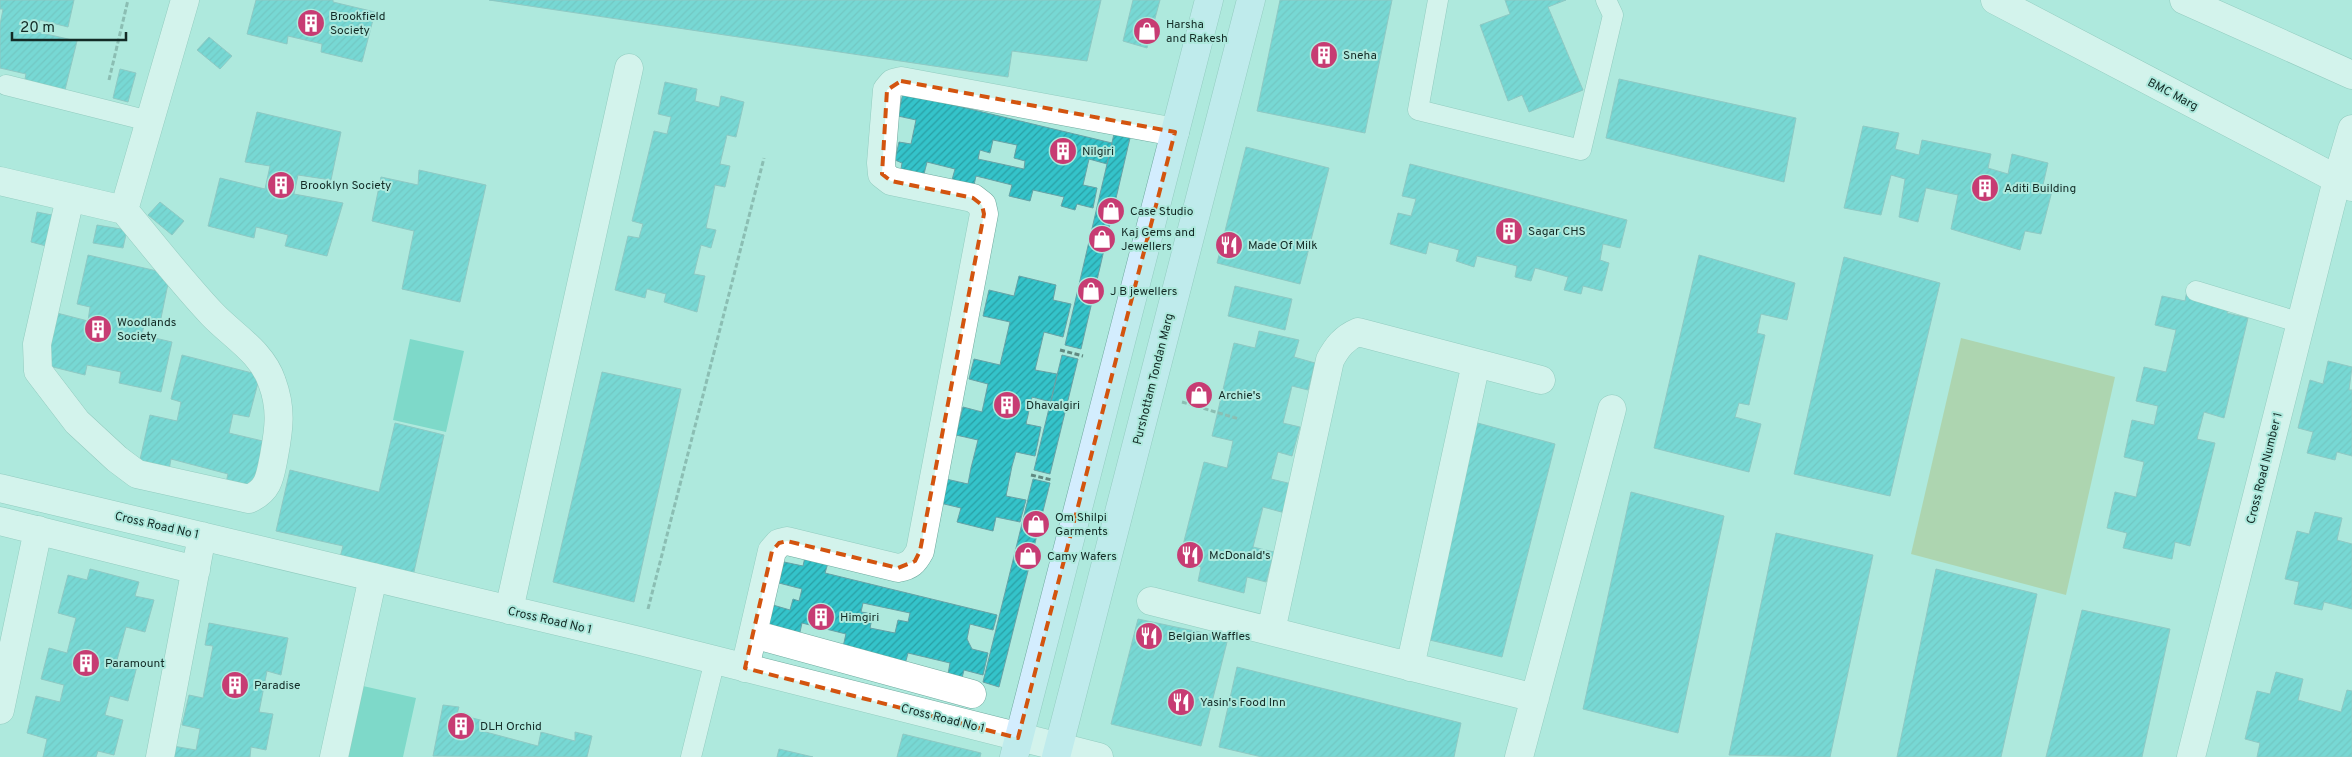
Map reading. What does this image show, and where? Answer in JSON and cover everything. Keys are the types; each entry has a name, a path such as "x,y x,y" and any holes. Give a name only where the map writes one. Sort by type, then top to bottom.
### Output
{"main road":[{"path":"1016,747 1209,0"},
{"name":"Purshottam Tondan Marg","path":"1057,752 1251,0"}],"street":[{"path":"124,210 185,0"},
{"name":"BMC Marg","path":"1995,0 2345,183"},
{"path":"2184,0 2352,74"},
{"path":"509,610 629,68"},
{"path":"745,668 772,551 779,543 787,541 898,568 907,567 915,561 920,551 984,214 982,206 973,198 890,181 882,174 881,163 887,90 893,83 901,81 1175,132"},
{"name":"Cross Road Number 1","path":"2191,757 2301,324 2345,183 2352,129"},
{"path":"0,181 124,210 208,309 240,338 261,362 272,382 280,420 267,485 259,494 249,499 137,474 77,422 38,371 37,344 70,198"},
{"path":"1271,631 1330,360 1338,346 1348,336 1358,332 1541,380"},
{"path":"1410,667 1476,363"},
{"path":"1527,755 1535,698 1612,409"},
{"name":"Cross Road No 1","path":"0,488 715,660 1016,747 1099,757"},
{"path":"0,521 196,570"},
{"path":"0,710 38,530"},
{"path":"160,757 202,536"},
{"path":"334,757 373,577"},
{"path":"1152,602 1535,698"},
{"path":"753,634 972,694"}],"lane":[{"path":"1438,0 1418,110 1580,150 1613,15 1606,0"},
{"path":"6,85 149,121"},
{"path":"2196,290 2301,324"},
{"path":"691,757 715,660"}],"path":[{"path":"103,109 128,0"},
{"path":"640,641 764,158"},
{"path":"1060,350 1083,356"},
{"path":"1178,400 1239,419"},
{"path":"1031,475 1054,480"}],"highlighted area":[{"path":"901,81 1175,132 1018,738 745,668 772,551 779,543 787,541 898,568 915,561 920,551 984,214 982,205 973,198 891,181 882,174 887,90"}],"shaded area":[{"path":"1961,338 2115,377 2066,595 1911,554"},
{"path":"410,339 464,351 446,432 393,420"},
{"path":"363,686 416,698 403,757 347,757"}],"building":[{"path":"0,0 74,0 68,27 40,20 37,32 77,41 64,94 24,84 26,74 0,68 0,25 3,9 0,9"},
{"name":"Brookfield Society","path":"256,0 333,0 333,2 375,12 362,62 321,52 322,44 288,36 287,44 247,34"},
{"path":"489,0 1101,0 1087,61 1012,51 1008,77"},
{"path":"1133,0 1160,0 1147,48 1123,41"},
{"name":"Sneha","path":"1280,0 1392,0 1365,133 1257,111"},
{"path":"1505,0 1566,0 1548,7 1583,90 1529,112 1522,95 1508,101 1480,25 1510,14"},
{"path":"209,37 232,56 220,69 197,50"},
{"path":"120,69 136,73 128,102 113,98"},
{"path":"1619,79 1796,118 1784,182 1606,138"},
{"path":"665,82 697,89 695,101 719,107 721,96 744,102 736,137 727,135 720,164 730,166 725,187 715,185 706,228 716,230 711,248 701,245 694,274 705,276 697,312 664,302 666,294 647,289 645,298 615,290 628,236 639,238 643,224 632,221 654,131 667,134 671,117 658,114"},
{"name":"Nilgiri","path":"903,93 1112,143 1107,164 1089,159 1083,185 1097,188 1093,208 1077,204 1075,210 1061,206 1064,197 1033,190 1030,201 1009,196 1012,185 976,176 974,185 952,180 955,169 927,162 924,174 901,169 902,163 895,160 899,142 911,144 916,120 898,116","holes":["993,140 1017,145 1014,158 1025,161 1024,169 978,159 980,150 990,153"]},
{"name":"Brooklyn Society","path":"257,112 341,132 331,180 298,175 294,194 343,203 327,256 285,246 288,235 256,227 254,238 208,226 220,178 265,189 270,166 245,162"},
{"name":"Aditi Building","path":"1863,126 1899,133 1895,149 1919,155 1922,140 1991,154 1988,168 2008,174 2012,154 2048,163 2042,189 2052,191 2041,234 2025,231 2020,250 1951,229 1958,195 1926,188 1918,222 1899,217 1905,179 1891,175 1881,215 1844,208"},
{"path":"1114,134 1130,138 1081,349 1065,345"},
{"path":"1246,147 1329,168 1300,284 1217,263"},
{"name":"Sagar CHS","path":"1410,164 1627,220 1620,248 1603,244 1600,260 1609,263 1602,291 1583,286 1581,294 1564,290 1568,277 1535,268 1531,281 1515,277 1517,266 1477,256 1474,267 1456,261 1459,250 1429,242 1426,254 1390,244 1398,213 1411,216 1416,199 1402,196"},
{"path":"419,170 486,185 460,302 402,289 414,231 372,221 381,177 418,185"},
{"path":"160,202 184,221 172,235 148,215"},
{"path":"37,212 57,216 50,247 31,242"},
{"path":"97,225 127,230 123,248 93,243"},
{"name":"Woodlands Society","path":"88,255 170,274 160,323 145,320 142,335 172,342 161,392 119,383 121,372 87,365 85,375 45,365 57,313 88,321 90,307 77,304"},
{"path":"1699,255 1795,283 1787,320 1761,314 1757,333 1765,335 1749,405 1739,403 1735,417 1761,424 1749,472 1654,448"},
{"path":"1844,257 1940,283 1890,496 1794,474"},
{"name":"Dhavalgiri","path":"1019,276 1056,285 1053,300 1071,304 1063,337 1044,332 1035,370 1057,374 1051,402 1032,397 1026,424 1041,427 1035,456 1016,452 1012,466 1006,496 1026,500 1020,522 996,517 993,531 957,522 961,508 940,503 946,479 968,484 978,440 956,435 963,407 982,412 988,384 969,379 974,359 1000,365 1010,322 983,316 989,290 1014,296"},
{"path":"1235,286 1292,299 1285,330 1228,316"},
{"path":"2187,291 2229,301 2227,313 2248,318 2224,418 2204,412 2197,439 2215,443 2190,546 2175,542 2172,559 2123,548 2127,533 2107,528 2115,492 2136,497 2144,462 2124,457 2132,420 2154,425 2158,406 2136,401 2144,367 2166,372 2176,330 2155,325 2162,296 2185,301"},
{"path":"1259,331 1299,340 1294,357 1315,363 1308,390 1292,386 1283,423 1300,427 1292,456 1278,452 1271,479 1292,484 1285,513 1263,507 1253,547 1274,552 1266,582 1247,577 1244,593 1198,581 1201,567 1179,561 1204,462 1227,468 1233,441 1212,436 1234,343 1255,348"},
{"name":"Woodlands Society","path":"182,355 260,375 249,417 233,414 229,433 267,442 256,489 226,482 228,474 171,459 169,470 139,464 150,415 177,421 181,402 171,399"},
{"path":"1062,355 1078,359 1050,474 1034,470"},
{"path":"2328,361 2352,367 2349,390 2352,390 2352,456 2337,452 2335,460 2307,453 2313,432 2298,428 2310,380 2323,384"},
{"path":"602,372 681,389 634,602 553,582"},
{"path":"1474,422 1555,444 1502,657 1421,638"},
{"path":"395,423 444,435 412,581 338,565 343,546 276,531 290,470 379,492"},
{"path":"1033,479 1050,483 999,687 983,682"},
{"path":"1631,492 1724,516 1678,733 1583,709"},
{"path":"2315,512 2342,518 2337,540 2352,544 2352,609 2324,602 2322,610 2294,604 2299,582 2285,579 2297,531 2309,534"},
{"path":"1776,533 1873,555 1830,757 1729,755"},
{"name":"Himgiri","path":"805,557 828,563 825,573 997,615 993,630 970,624 967,639 972,649 988,653 983,675 964,670 962,678 948,674 950,663 908,653 904,668 842,651 846,634 802,623 798,641 768,628 773,605 790,610 793,599 799,601 802,589 779,583 784,562 803,566","holes":["863,603 910,613 908,622 898,620 895,633 870,628 873,614 861,612"]},
{"name":"Paramount","path":"90,569 139,582 135,596 154,600 145,632 126,627 117,660 137,666 128,701 110,696 105,715 123,720 114,755 98,751 96,757 43,757 47,739 27,733 36,696 60,702 64,685 41,679 49,648 67,653 76,618 58,613 68,575 87,580"},
{"path":"1936,569 2037,594 2001,757 1897,757"},
{"path":"2082,610 2170,629 2142,757 2046,757"},
{"path":"1138,619 1228,638 1201,746 1111,724"},
{"name":"Paradise","path":"209,623 288,638 281,675 267,671 259,712 273,714 266,750 251,747 250,757 171,757 173,746 196,750 200,729 182,725 189,695 203,698 213,646 205,645"},
{"path":"1237,667 1461,723 1454,757 1262,757 1219,747"},
{"path":"2276,672 2303,679 2298,700 2341,712 2347,690 2352,691 2352,757 2257,757 2260,743 2245,739 2257,691 2270,694"},
{"name":"DLH Orchid","path":"443,705 459,707 457,714 484,721 482,731 538,746 541,732 575,741 575,732 592,736 587,757 433,756"},
{"path":"903,734 981,753 980,757 897,757"},
{"path":"779,749 813,757 777,757"}],"place":[{"name":"Brookfield Society","path":"311,23"},
{"name":"Harsha and Rakesh","path":"1147,31"},
{"name":"Sneha","path":"1324,55"},
{"name":"Nilgiri","path":"1063,151"},
{"name":"Brooklyn Society","path":"281,185"},
{"name":"Aditi Building","path":"1985,188"},
{"name":"Case Studio","path":"1111,211"},
{"name":"Sagar CHS","path":"1509,231"},
{"name":"Kaj Gems and Jewellers","path":"1102,239"},
{"name":"Made Of Milk","path":"1229,245"},
{"name":"J B jewellers","path":"1091,291"},
{"name":"Woodlands Society","path":"98,329"},
{"name":"Archie's","path":"1199,395"},
{"name":"Dhavalgiri","path":"1007,405"},
{"name":"Om Shilpi Garments","path":"1036,524"},
{"name":"McDonald's","path":"1190,555"},
{"name":"Camy Wafers","path":"1028,556"},
{"name":"Himgiri","path":"821,617"},
{"name":"Belgian Waffles","path":"1149,636"},
{"name":"Paramount","path":"86,663"},
{"name":"Paradise","path":"235,685"},
{"name":"Yasin's Food Inn","path":"1181,702"},
{"name":"DLH Orchid","path":"461,726"}]}
